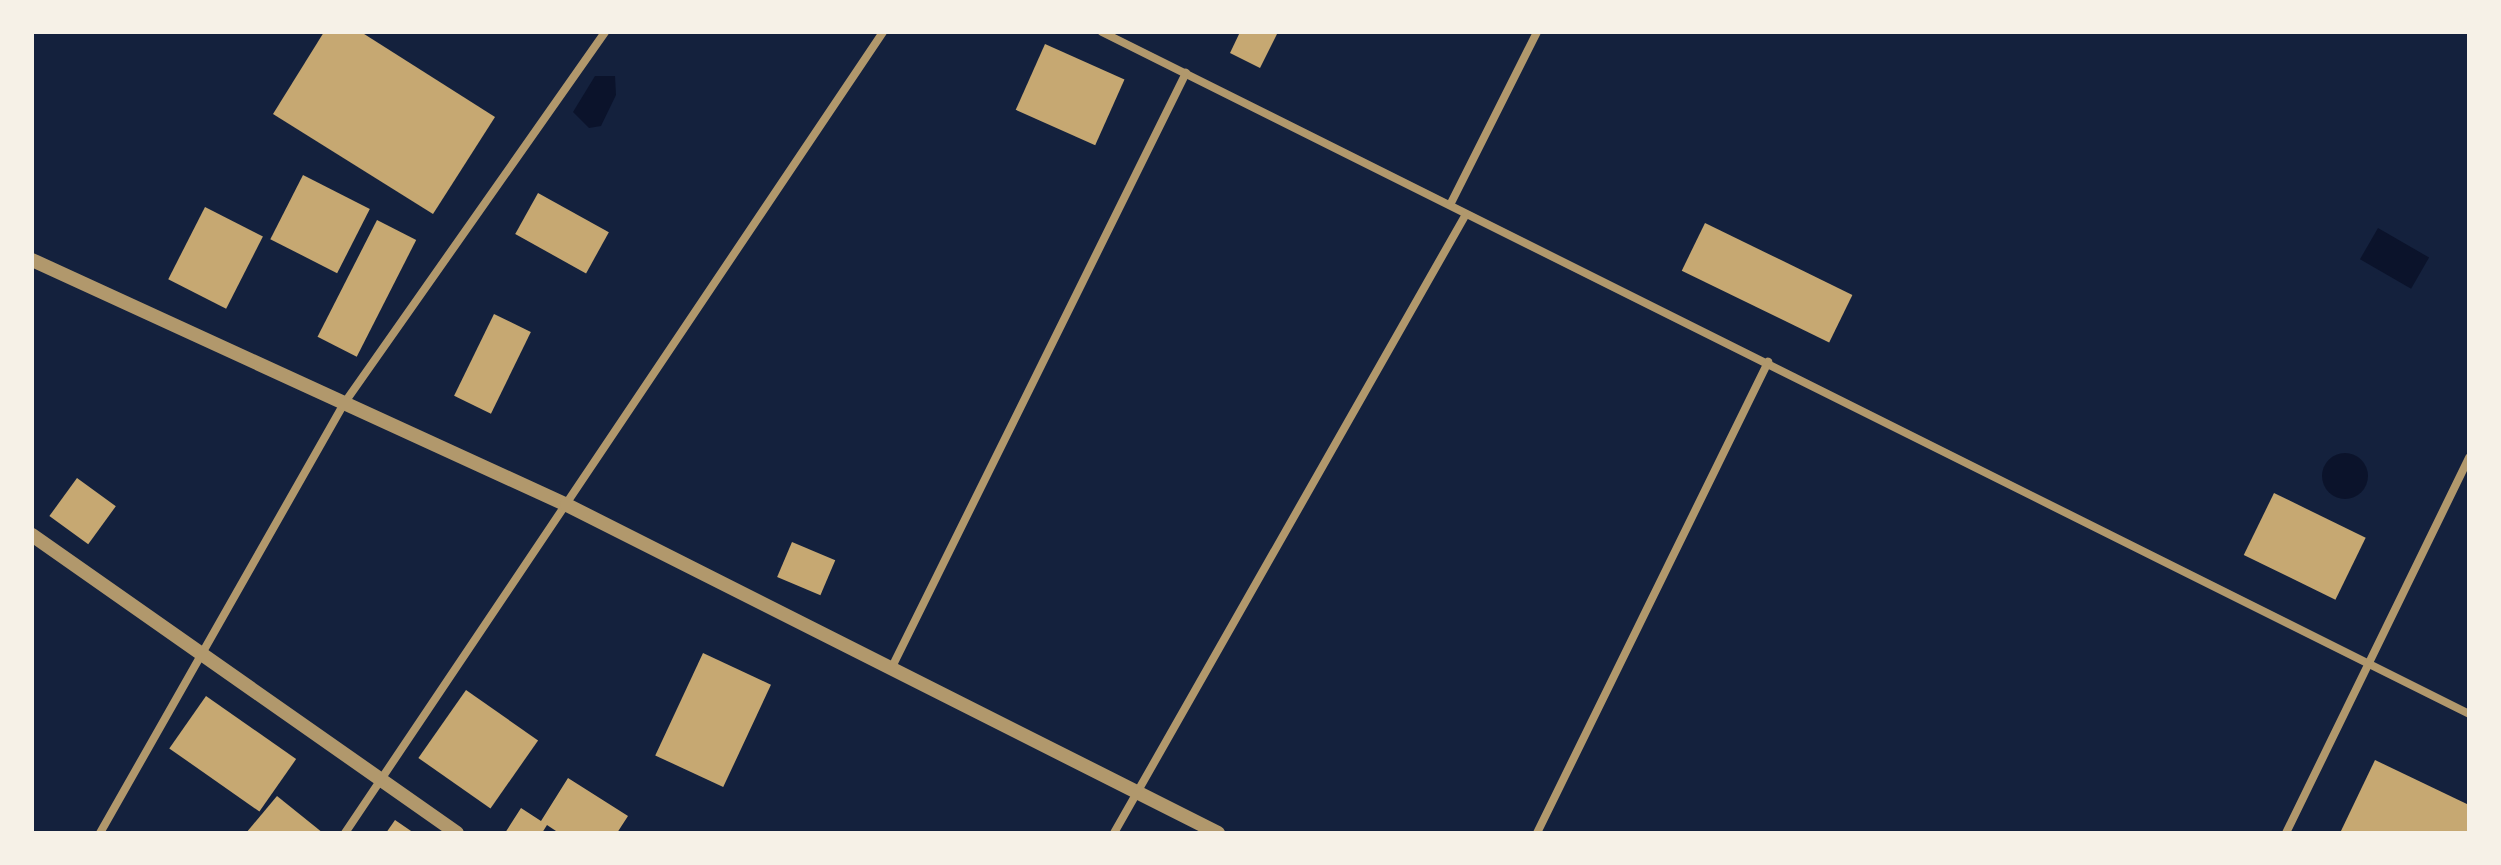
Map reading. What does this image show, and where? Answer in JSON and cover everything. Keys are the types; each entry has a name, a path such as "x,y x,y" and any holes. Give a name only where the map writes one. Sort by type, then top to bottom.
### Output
{"street":[{"path":"100,833 205,658 343,405 605,32"},
{"path":"345,833 883,32"},
{"path":"1102,32 2469,714"},
{"path":"1450,205 1537,32"},
{"path":"892,667 1186,73"},
{"path":"1114,833 1139,794 1466,214"},
{"path":"32,260 567,505 1218,833"},
{"path":"1537,833 1768,362"},
{"path":"2286,833 2372,668 2469,457"},
{"path":"32,535 380,782 457,833"}],"water":[{"path":"595,76 615,76 616,95 601,126 589,128 573,112"},
{"path":"2378,228 2429,258 2411,289 2360,259"},
{"path":"2345,453 2361,460 2368,476 2361,492 2345,499 2329,492 2322,476 2329,460"}],"building":[{"path":"324,32 361,32 495,117 433,214 273,114"},
{"path":"1240,32 1278,32 1260,68 1230,53"},
{"path":"1045,44 1124,79 1095,145 1016,110"},
{"path":"303,175 370,209 337,273 270,239"},
{"path":"538,193 609,232 586,273 515,234"},
{"path":"205,207 263,237 226,309 168,279"},
{"path":"377,220 416,240 357,357 318,337"},
{"path":"1705,223 1852,295 1829,343 1682,271"},
{"path":"494,314 531,332 491,414 454,396"},
{"path":"77,478 116,506 88,544 49,516"},
{"path":"2274,493 2366,538 2335,600 2244,555"},
{"path":"792,542 835,560 820,595 777,577"},
{"path":"703,653 771,685 723,787 655,755"},
{"path":"466,690 538,740 490,808 418,758"},
{"path":"206,696 296,759 259,812 169,748"},
{"path":"2375,760 2469,805 2469,833 2340,833"},
{"path":"568,778 628,816 617,833 559,833 547,825 542,833 505,833 521,808 541,821"},
{"path":"277,796 323,833 246,833"},
{"path":"395,820 414,833 386,833"}]}
